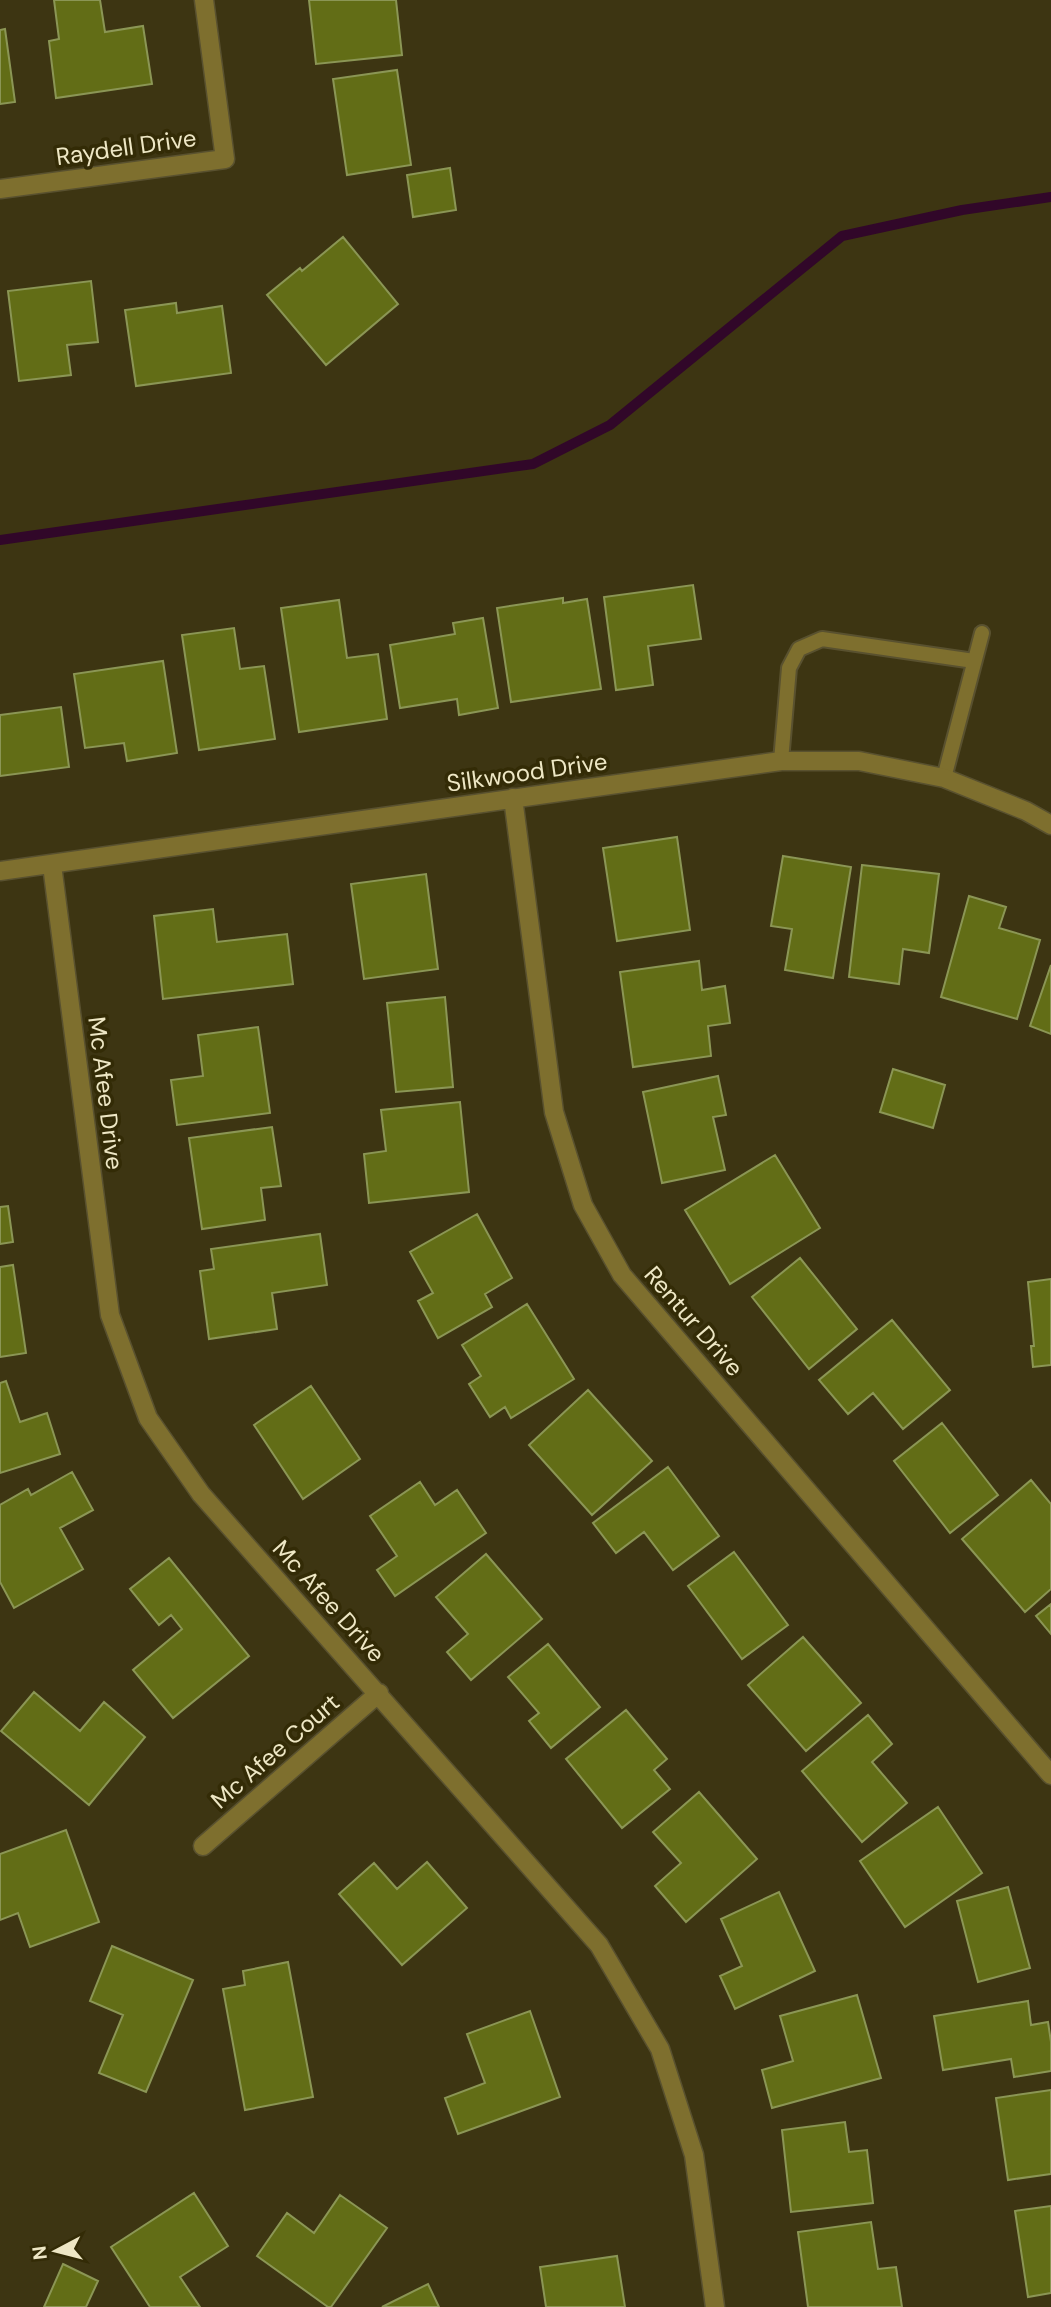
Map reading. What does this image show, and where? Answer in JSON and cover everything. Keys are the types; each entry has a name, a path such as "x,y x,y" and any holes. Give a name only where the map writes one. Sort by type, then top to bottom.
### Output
{"street":[{"name":"Raydell Drive","path":"0,189 225,159 204,0"},
{"name":"Silkwood Drive","path":"0,871 781,761 859,761 944,778 1026,811 1051,825"},
{"name":"Rentur Drive","path":"513,798 554,1112 583,1205 622,1275 1051,1775"},
{"name":"Mc Afee Drive","path":"52,865 110,1315 148,1418 201,1494 599,1945 660,2049 694,2155 715,2307"},
{"name":"Mc Afee Court","path":"203,1846 379,1693"}],"lane":[{"path":"944,778 982,633"},
{"path":"781,761 789,668 799,649 822,639 974,661"}],"building":[{"path":"54,0 100,0 105,32 143,26 152,84 56,98 49,41 59,39"},
{"path":"309,0 396,0 402,55 316,64"},
{"path":"5,29 15,102 0,104 0,30"},
{"path":"397,70 411,165 347,175 333,79"},
{"path":"450,168 456,210 413,217 407,175"},
{"path":"343,237 398,304 326,365 267,295 300,268 302,271"},
{"path":"91,281 98,342 67,345 71,375 19,381 8,291"},
{"path":"176,303 177,313 222,306 231,373 136,386 125,310"},
{"path":"693,585 701,639 648,646 653,685 616,690 604,597"},
{"path":"563,598 563,603 587,599 601,689 511,702 497,608"},
{"path":"339,600 347,658 378,654 387,719 299,732 281,608"},
{"path":"483,618 498,708 459,715 457,699 400,708 390,645 455,634 453,623"},
{"path":"234,628 240,669 264,666 275,739 199,750 182,635"},
{"path":"163,661 177,753 127,761 124,743 85,748 74,674"},
{"path":"61,707 69,767 0,776 0,715"},
{"path":"677,837 690,930 617,941 603,848"},
{"path":"783,856 851,867 833,978 785,970 792,929 771,926"},
{"path":"862,865 939,874 929,953 903,949 899,984 849,977"},
{"path":"426,874 438,969 364,979 351,884"},
{"path":"969,896 1006,907 999,928 1040,940 1017,1019 941,997"},
{"path":"213,909 217,942 287,934 293,984 163,999 154,916"},
{"path":"699,961 702,990 725,986 730,1023 708,1026 711,1056 633,1067 620,972"},
{"path":"1051,965 1051,1034 1030,1026"},
{"path":"445,997 453,1087 396,1092 387,1003"},
{"path":"258,1027 270,1113 177,1125 171,1080 203,1076 198,1035"},
{"path":"893,1069 945,1085 933,1128 880,1112"},
{"path":"718,1076 726,1115 713,1117 725,1170 662,1183 643,1092"},
{"path":"460,1102 469,1192 369,1203 364,1154 386,1151 381,1110"},
{"path":"272,1127 281,1186 261,1188 265,1220 202,1229 189,1138"},
{"path":"775,1155 820,1228 730,1284 685,1210"},
{"path":"8,1206 13,1242 0,1244 0,1207"},
{"path":"477,1214 512,1278 485,1294 492,1307 438,1338 418,1301 433,1293 410,1252"},
{"path":"320,1234 327,1285 272,1293 277,1329 209,1339 200,1271 214,1269 211,1249"},
{"path":"800,1258 857,1329 809,1369 752,1297"},
{"path":"13,1265 26,1353 0,1357 0,1267"},
{"path":"1051,1279 1051,1365 1033,1367 1031,1346 1034,1346 1028,1282"},
{"path":"527,1304 574,1379 511,1418 505,1407 490,1417 469,1384 481,1376 462,1345"},
{"path":"892,1320 950,1390 903,1429 873,1393 848,1414 819,1380"},
{"path":"6,1381 20,1422 47,1413 60,1454 0,1473 0,1383"},
{"path":"311,1386 360,1459 303,1499 254,1425"},
{"path":"588,1390 652,1461 592,1515 529,1445"},
{"path":"942,1423 998,1495 950,1533 894,1461"},
{"path":"668,1467 719,1536 673,1570 644,1532 616,1553 593,1523"},
{"path":"72,1472 93,1510 60,1528 83,1569 14,1608 0,1582 0,1505 28,1489 31,1495"},
{"path":"1031,1480 1051,1504 1051,1589 1025,1612 962,1539"},
{"path":"420,1482 435,1505 457,1490 486,1533 395,1596 377,1570 397,1556 370,1516"},
{"path":"734,1552 788,1625 742,1659 688,1586"},
{"path":"486,1554 542,1619 471,1680 447,1652 468,1634 436,1597"},
{"path":"169,1558 249,1656 173,1718 133,1670 182,1629 171,1615 159,1625 130,1589"},
{"path":"1051,1604 1051,1634 1036,1616"},
{"path":"803,1637 861,1703 806,1751 748,1685"},
{"path":"548,1644 600,1707 551,1748 529,1721 539,1713 508,1677"},
{"path":"34,1692 80,1731 104,1702 145,1737 89,1805 1,1731"},
{"path":"626,1710 667,1759 654,1770 670,1789 622,1828 566,1759"},
{"path":"868,1715 892,1744 872,1762 907,1803 862,1842 802,1771"},
{"path":"699,1792 757,1859 686,1922 655,1886 681,1863 653,1832"},
{"path":"938,1807 982,1873 905,1927 860,1861"},
{"path":"66,1830 99,1922 30,1947 18,1913 0,1920 0,1854"},
{"path":"427,1862 467,1908 402,1965 339,1894 374,1863 397,1889"},
{"path":"1008,1887 1030,1968 978,1982 957,1901"},
{"path":"779,1892 815,1971 735,2009 720,1976 742,1966 721,1919"},
{"path":"112,1946 193,1980 146,2092 99,2073 123,2015 90,2001"},
{"path":"288,1962 313,2097 245,2110 223,1989 245,1985 243,1971"},
{"path":"857,1995 881,2078 772,2108 762,2070 793,2061 780,2016"},
{"path":"1028,2001 1031,2025 1048,2022 1051,2071 1014,2077 1011,2059 943,2070 934,2016"},
{"path":"530,2011 560,2097 458,2134 445,2098 485,2083 467,2034"},
{"path":"1051,2090 1051,2174 1008,2180 996,2098"},
{"path":"845,2122 849,2152 867,2150 873,2203 791,2212 782,2130"},
{"path":"194,2193 228,2246 180,2277 200,2307 150,2307 111,2247"},
{"path":"340,2195 387,2228 331,2307 328,2307 257,2256 287,2213 314,2233"},
{"path":"1051,2206 1051,2293 1028,2297 1015,2211"},
{"path":"871,2222 878,2269 896,2267 902,2307 808,2307 798,2232"},
{"path":"617,2256 625,2307 546,2307 540,2267"},
{"path":"63,2264 98,2281 86,2307 44,2307"},
{"path":"428,2284 439,2307 382,2307"}],"waterway":[{"path":"0,540 533,464 610,425 842,236 962,210 1051,197"}]}
